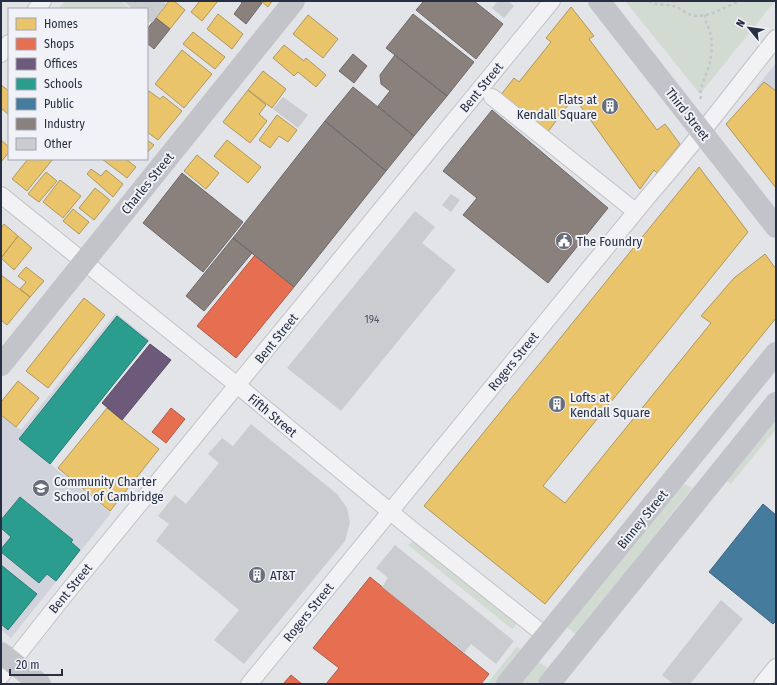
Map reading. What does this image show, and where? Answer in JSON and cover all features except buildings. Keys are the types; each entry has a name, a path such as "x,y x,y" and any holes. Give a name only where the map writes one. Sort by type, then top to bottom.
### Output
{"main road":[{"name":"Charles Street","path":"1,365 294,1"},
{"name":"Third Street","path":"599,1 776,227"},
{"name":"Binney Street","path":"507,684 776,354"},
{"path":"549,684 776,403"},
{"path":"5,664 40,684"}],"street":[{"name":"Bent Street","path":"5,664 237,385 552,1"},
{"name":"Rogers Street","path":"249,684 651,192 685,154 701,131 776,38"},
{"path":"1,54 8,45"},
{"path":"492,97 630,207"},
{"name":"Fifth Street","path":"1,195 237,385 390,512 546,636"},
{"path":"762,684 776,667"}],"path":[{"path":"650,1 660,5 674,6 691,15 705,14 739,1"},
{"path":"703,103 700,94 708,69 712,49 709,30 705,22 705,14"}],"shaded area":[{"path":"65,1 121,1 129,8 59,8"},
{"path":"625,1 775,1 700,94"},
{"path":"776,63 776,104 756,88"},
{"name":"Community Charter School of Cambridge","path":"116,313 150,340 50,464 111,513 11,638 1,630 1,416 21,430"},
{"path":"776,420 776,429 731,484 727,481"},
{"path":"683,483 692,488 576,634 567,627"},
{"path":"413,540 517,624 512,629 408,545"},
{"path":"517,646 522,652 496,684 487,684"},
{"path":"538,662 548,668 536,684 520,684"}],"place":[{"name":"Flats at Kendall Square","path":"610,106"},
{"name":"The Foundry","path":"564,241"},
{"name":"Lofts at Kendall Square","path":"557,404"},
{"name":"Community Charter School of Cambridge","path":"41,488"},
{"name":"AT&T","path":"257,575"}]}
